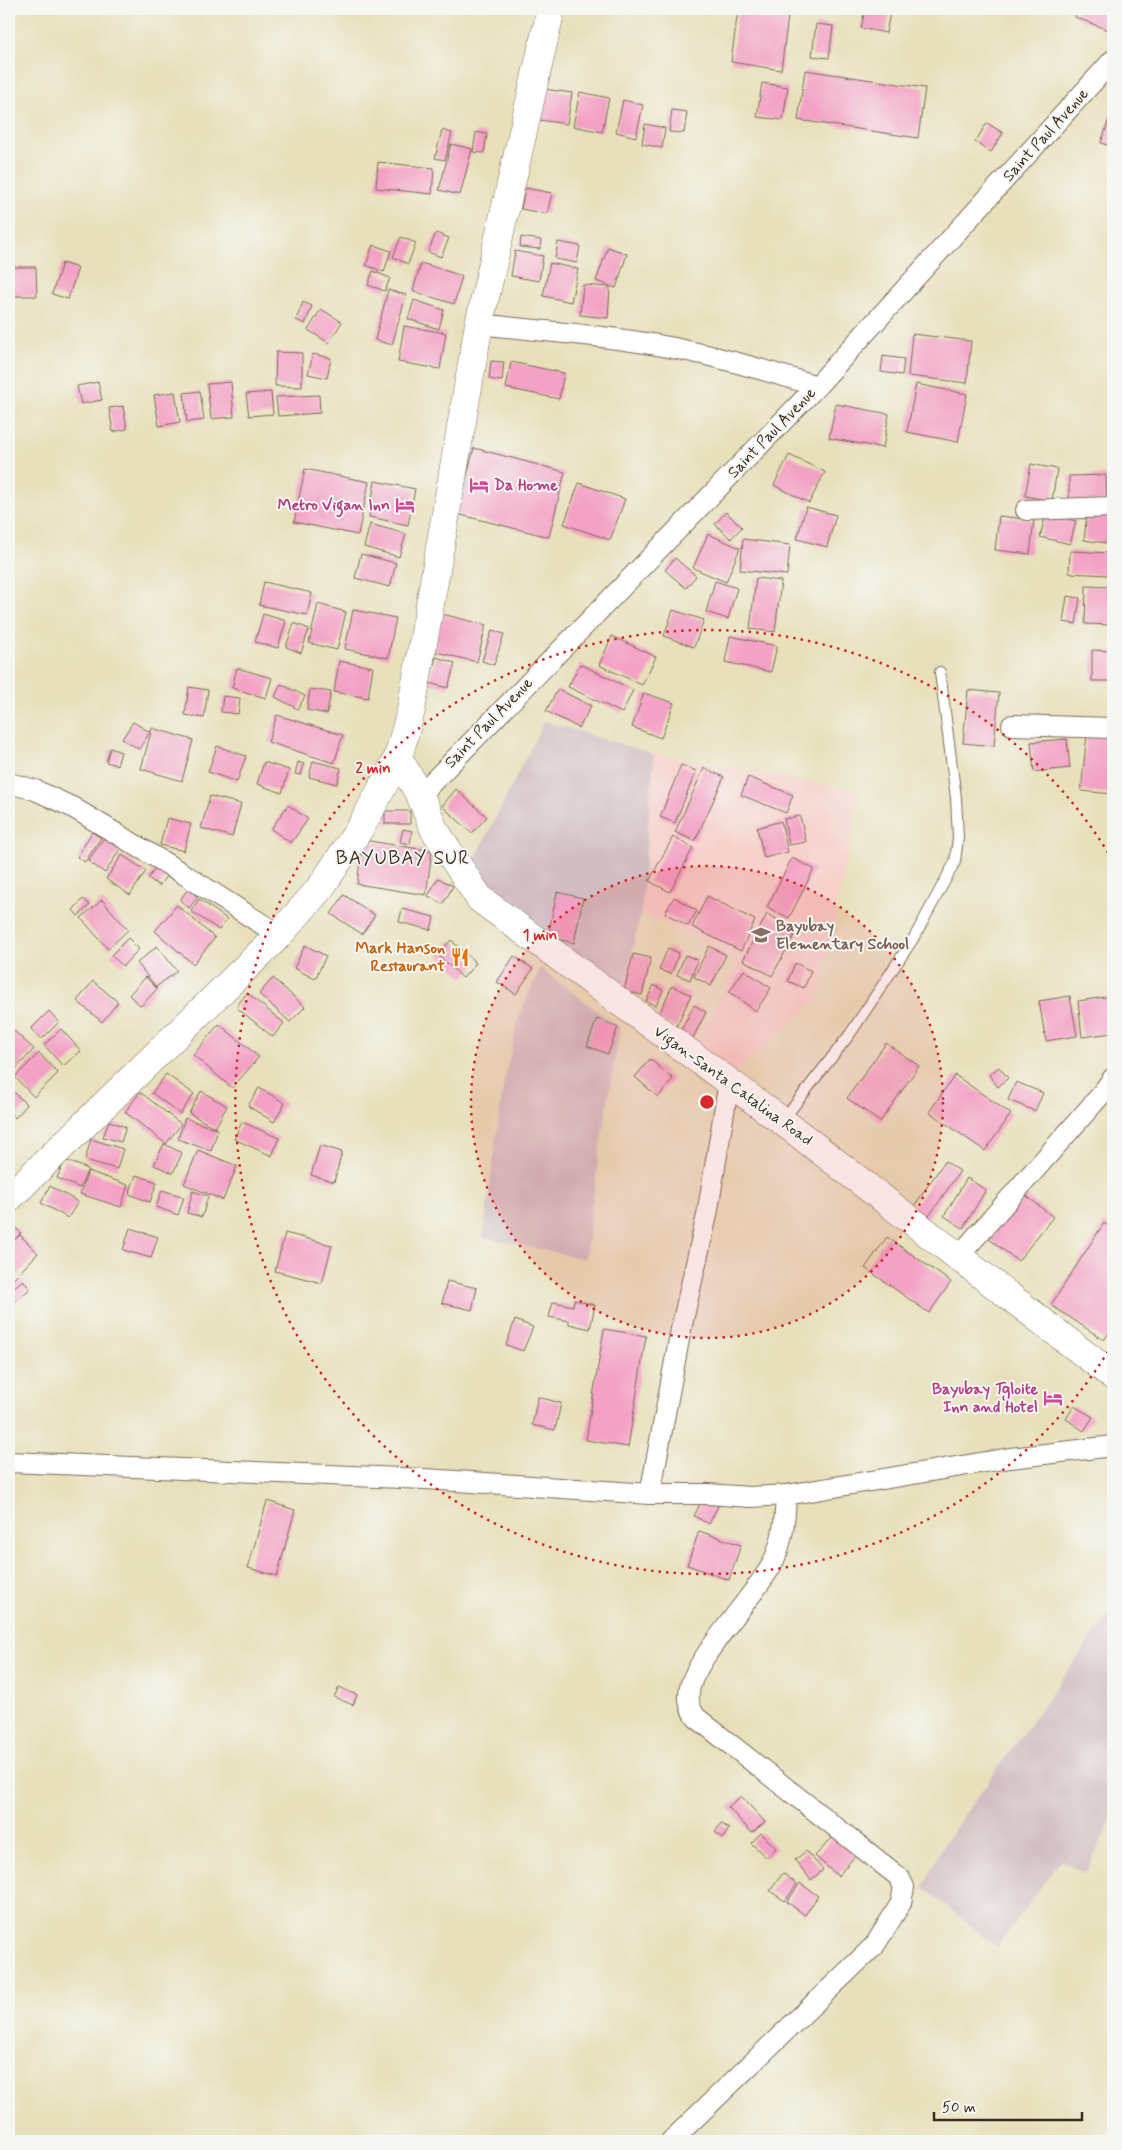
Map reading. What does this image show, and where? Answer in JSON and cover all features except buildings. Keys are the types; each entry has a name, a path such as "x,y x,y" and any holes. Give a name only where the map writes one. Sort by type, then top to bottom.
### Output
{"main road":[{"path":"9,1198 279,935 321,887 362,825 398,758 410,710 429,610 479,324 551,9"},
{"name":"Vigan-Santa Catalina Road","path":"398,758 420,795 434,829 480,899 782,1121 1113,1376"}],"street":[{"name":"Saint Paul Avenue","path":"420,795 817,386 1113,60"},
{"path":"479,324 597,337 686,350 737,362 817,386"},
{"path":"1026,510 1113,507"},
{"path":"1012,725 1113,728"},
{"path":"9,783 35,790 72,807 182,873 279,935"},
{"path":"958,1256 1107,1098 1113,1078"},
{"path":"650,1494 681,1329 707,1215 729,1082"},
{"path":"9,1462 426,1478 650,1494 708,1494 750,1497 786,1495 1010,1458 1113,1446"},
{"path":"671,2141 876,1945 901,1903 904,1887 899,1877 697,1718 691,1708 689,1701 690,1687 703,1660 751,1597 771,1565 785,1522 786,1495"}],"lane":[{"path":"782,1121 850,1034 915,936 955,862 958,837 956,798 940,672"}],"shaded area":[{"path":"544,721 654,754 641,912 622,996 519,919 471,867"},
{"name":"Bayubay Elementary School","path":"654,754 860,791 819,998 733,1075 693,1049 740,958 641,912"},
{"path":"540,968 620,1028 600,1148 585,1259 483,1237 504,1081 520,1013"},
{"path":"1113,1608 1113,1816 1085,1874 1061,1860 997,1947 923,1887 945,1842"}],"place":[{"name":"Da Home","path":"479,485"},
{"name":"Metro Vigan Inn","path":"405,505"},
{"name":"Bayubay Elementary School","path":"761,935"},
{"name":"Mark Hanson Restaurant","path":"460,957"},
{"name":"Bayubay Tgloite Inn and Hotel","path":"1053,1398"}],"district":[{"name":"BAYUBAY SUR","path":"403,858"}]}
